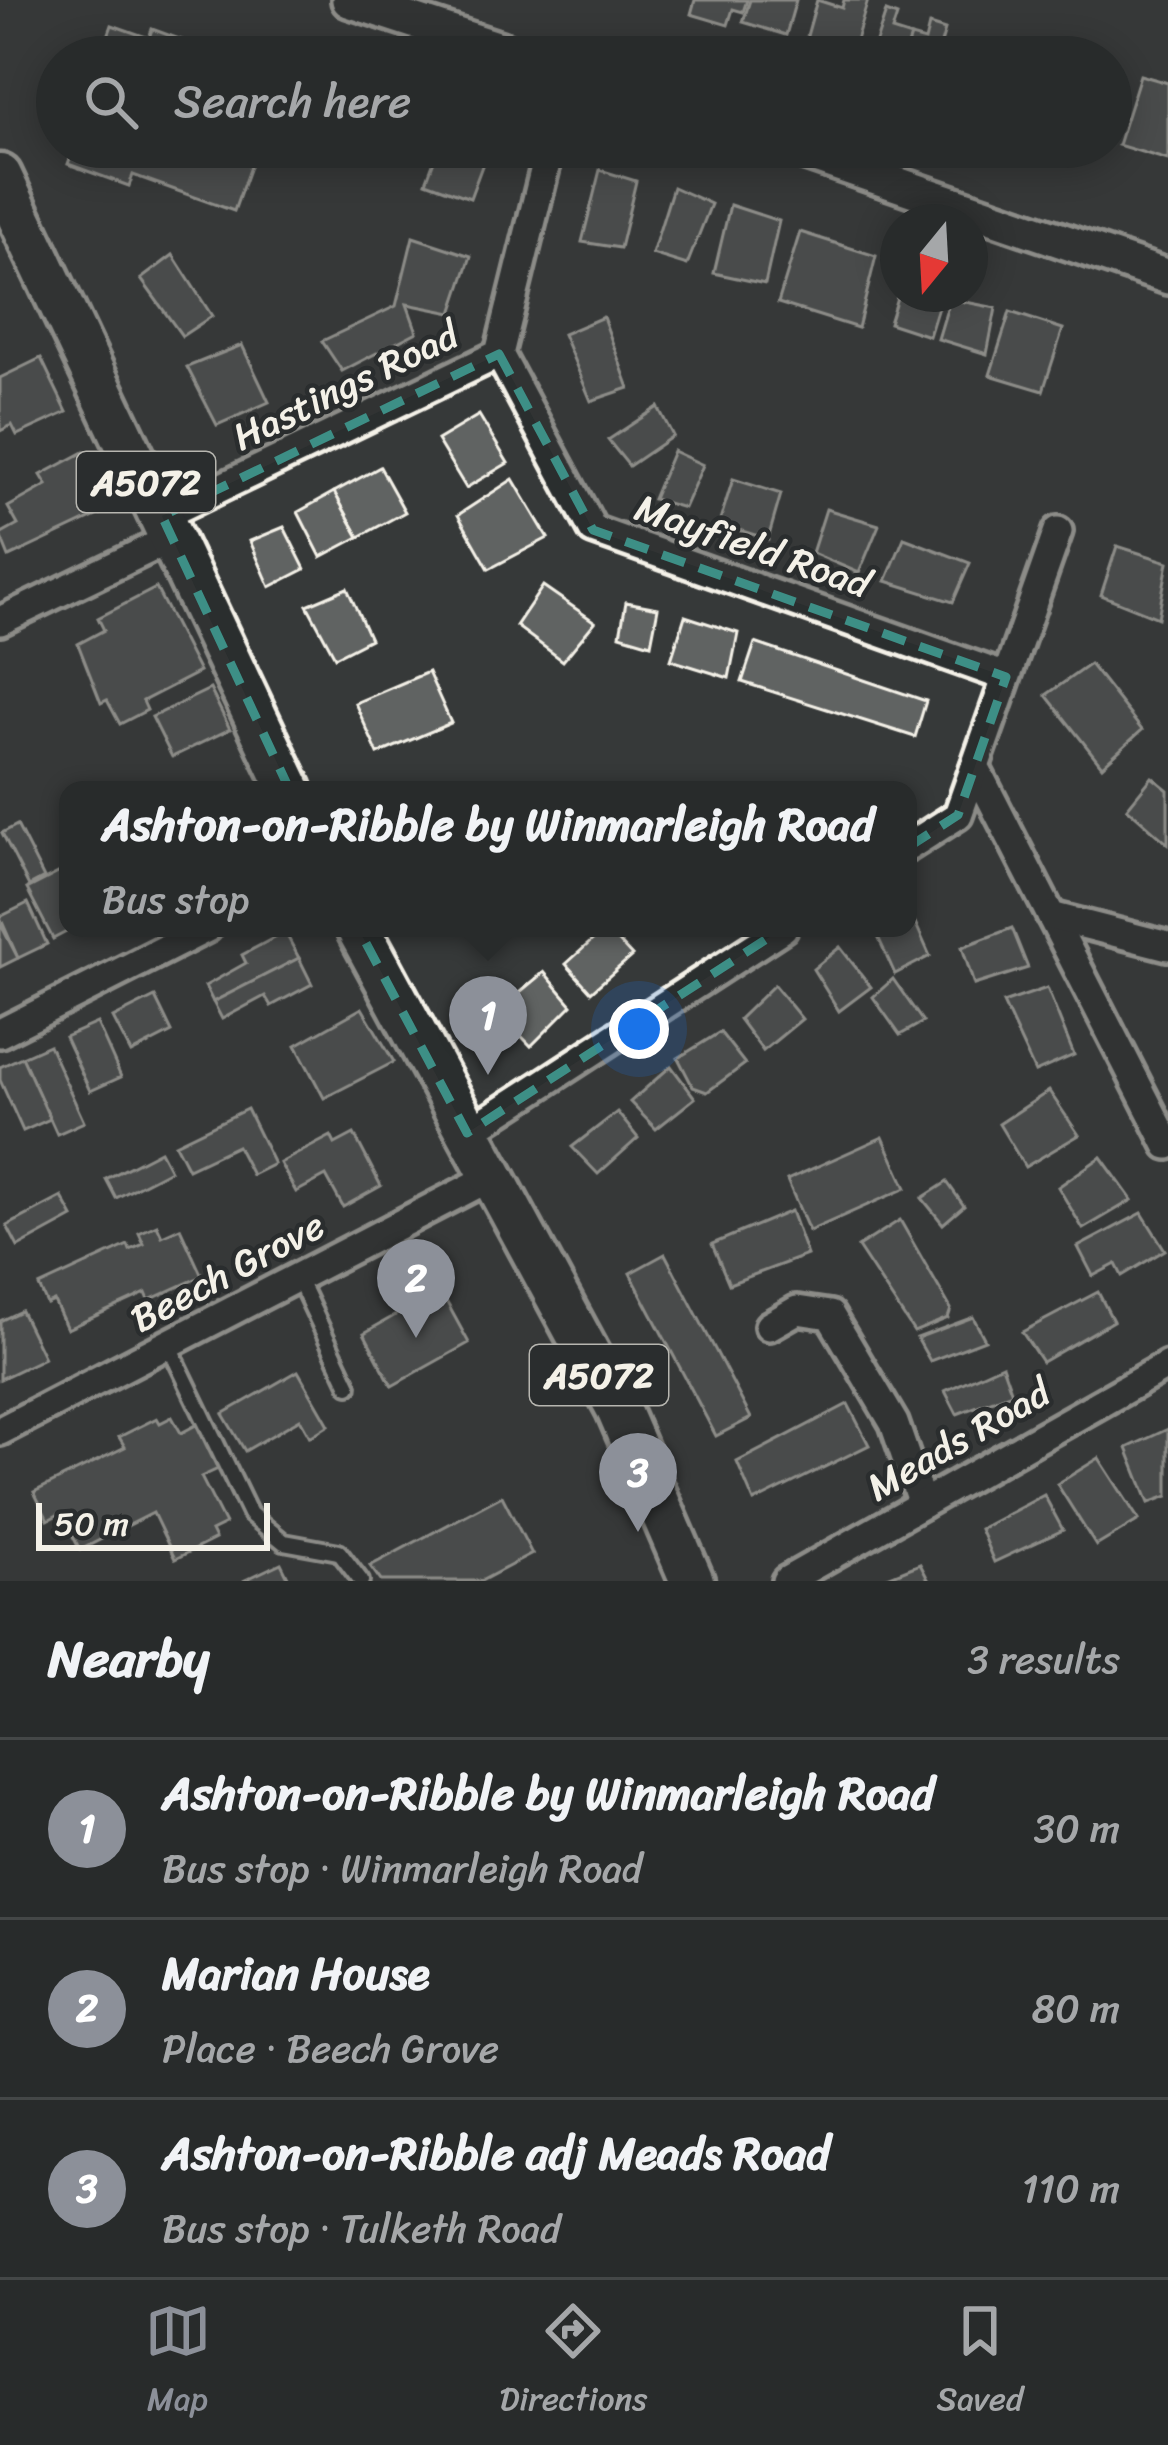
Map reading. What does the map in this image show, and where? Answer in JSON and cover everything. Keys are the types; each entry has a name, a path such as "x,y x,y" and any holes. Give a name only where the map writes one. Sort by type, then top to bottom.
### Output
{"main road":[{"name":"A5072","path":"0,176 286,781"},
{"name":"A5072","path":"363,937 489,1178 617,1407 692,1581"}],"street":[{"path":"349,0 460,36"},
{"name":"Hastings Road","path":"0,621 168,526 499,354 545,168"},
{"path":"850,168 1168,277"},
{"name":"Mayfield Road","path":"499,354 593,530 1006,676"},
{"path":"917,841 958,815 1058,531"},
{"path":"975,766 1168,1145"},
{"path":"1051,916 1168,946"},
{"path":"0,1033 189,937"},
{"path":"467,1133 770,937"},
{"name":"Beech Grove","path":"0,1431 489,1178"},
{"path":"769,1326 796,1310 830,1315 894,1423 922,1504"},
{"name":"Meads Road","path":"786,1581 1168,1365"}],"lane":[{"path":"297,1276 349,1386"},
{"path":"169,1346 250,1514 284,1542 339,1552 361,1581"}],"highlighted area":[{"path":"499,354 593,530 1006,677 958,815 467,1133 326,868 162,516"}],"building":[{"path":"695,0 747,0 743,12 733,9 728,25 691,14"},
{"path":"750,0 796,0 786,35 743,22"},
{"path":"817,0 842,8 844,0 868,0 857,36 807,36"},
{"path":"886,12 897,16 892,31 908,36 878,36"},
{"path":"112,25 143,36 108,36"},
{"path":"929,25 945,30 943,36 926,36"},
{"path":"1140,75 1168,83 1168,160 1132,149 1132,100"},
{"path":"79,168 249,168 234,211 133,175 129,186"},
{"path":"431,168 481,168 470,198 426,182"},
{"path":"600,170 636,181 620,248 582,242"},
{"path":"673,187 711,204 687,265 652,254"},
{"path":"730,205 779,221 765,284 714,273"},
{"path":"800,232 876,256 858,328 778,303"},
{"path":"413,237 471,256 452,313 407,304 417,332 342,371 322,341 396,306"},
{"path":"173,255 212,316 182,336 141,279"},
{"path":"996,308 987,354 938,339 946,312"},
{"path":"892,312 936,312 929,336 889,323"},
{"path":"1010,312 1063,329 1043,391 990,375"},
{"path":"603,317 629,388 591,401 563,334"},
{"path":"242,345 269,402 217,425 187,367"},
{"path":"41,358 67,412 17,435 12,425 0,431 0,378"},
{"path":"658,407 673,436 629,466 608,440"},
{"path":"479,415 508,463 466,488 437,440"},
{"path":"673,451 703,465 684,508 653,499"},
{"path":"84,452 115,507 9,557 0,535 18,525 8,507 47,485 41,475"},
{"path":"380,467 405,512 359,537 334,492"},
{"path":"513,479 548,538 489,569 458,515"},
{"path":"733,479 781,494 768,539 719,524"},
{"path":"334,492 359,537 321,557 298,512"},
{"path":"826,509 879,525 859,573 812,553"},
{"path":"284,527 305,569 270,587 250,541"},
{"path":"904,538 970,563 953,602 886,581"},
{"path":"1117,546 1168,562 1158,618 1101,595"},
{"path":"543,586 595,622 563,661 516,626"},
{"path":"156,588 199,672 143,701 147,710 120,724 107,700 101,703 78,644 104,630 98,618"},
{"path":"347,588 370,639 335,657 307,605"},
{"path":"626,602 658,608 651,644 620,635"},
{"path":"685,616 738,633 729,678 671,660"},
{"path":"755,643 926,701 915,737 742,682"},
{"path":"1090,664 1142,730 1102,766 1046,695"},
{"path":"428,672 451,723 378,754 355,703"},
{"path":"210,689 230,729 172,757 152,717"},
{"path":"1152,777 1168,790 1168,844 1127,808"},
{"path":"17,825 44,878 29,886 2,833"},
{"path":"59,873 59,936 53,939 27,889"},
{"path":"28,903 47,944 18,958 0,917"},
{"path":"0,923 18,958 0,967"},
{"path":"917,927 930,956 895,974 878,937 917,937"},
{"path":"1012,928 1028,968 974,985 962,947"},
{"path":"276,937 288,937 299,958 213,1002 205,986 246,963 242,955"},
{"path":"596,937 614,937 632,956 591,992 566,964"},
{"path":"840,947 871,987 839,1011 813,969"},
{"path":"299,958 312,984 271,1006 265,996 222,1019 213,1002"},
{"path":"544,972 572,1005 531,1046 497,1011"},
{"path":"893,979 923,1022 900,1035 873,997"},
{"path":"774,985 802,1019 763,1051 739,1019"},
{"path":"1047,988 1074,1055 1035,1072 1003,1003"},
{"path":"155,997 172,1032 131,1053 113,1018"},
{"path":"362,1008 394,1062 324,1098 296,1045"},
{"path":"97,1023 121,1077 90,1091 65,1037"},
{"path":"720,1032 745,1064 707,1092 693,1087 678,1058"},
{"path":"49,1045 84,1122 57,1134 22,1057"},
{"path":"22,1057 50,1119 23,1131 0,1080 0,1067"},
{"path":"671,1066 695,1098 656,1129 630,1102"},
{"path":"1049,1091 1079,1135 1025,1167 999,1124"},
{"path":"247,1109 274,1164 252,1175 237,1146 188,1169 175,1144"},
{"path":"617,1112 638,1138 598,1174 572,1147"},
{"path":"354,1134 381,1186 343,1207 326,1176 296,1192 280,1163 331,1136 335,1144"},
{"path":"883,1137 906,1188 809,1231 787,1180"},
{"path":"160,1151 170,1170 116,1198 106,1179"},
{"path":"1101,1157 1132,1200 1083,1229 1058,1187"},
{"path":"947,1182 964,1206 943,1224 922,1198"},
{"path":"62,1197 73,1217 18,1247 7,1226"},
{"path":"791,1211 807,1255 729,1284 712,1244"},
{"path":"1142,1213 1165,1250 1122,1276 1116,1264 1093,1276 1078,1247"},
{"path":"900,1220 951,1309 948,1318 914,1332 858,1247"},
{"path":"157,1225 162,1236 180,1228 202,1276 149,1300 146,1293 67,1329 54,1301 47,1304 39,1286 128,1245 130,1250 144,1244 139,1233"},
{"path":"665,1254 751,1418 716,1436 630,1273"},
{"path":"440,1290 469,1343 392,1386 364,1333"},
{"path":"1098,1292 1113,1321 1042,1362 1022,1332"},
{"path":"21,1311 44,1358 0,1379 0,1321"},
{"path":"973,1317 985,1340 930,1361 917,1338"},
{"path":"1002,1365 1012,1393 957,1414 945,1391"},
{"path":"298,1371 329,1425 310,1437 300,1419 245,1451 223,1414"},
{"path":"848,1404 869,1445 754,1502 737,1462"},
{"path":"172,1417 181,1433 198,1424 220,1468 201,1477 225,1524 211,1531 215,1539 175,1559 153,1513 80,1550 61,1513 48,1520 34,1492 125,1447 119,1437 157,1418 160,1423"},
{"path":"1168,1429 1168,1496 1149,1503 1127,1448"},
{"path":"1099,1458 1139,1520 1096,1546 1057,1484"},
{"path":"1044,1495 1063,1530 994,1562 980,1529"},
{"path":"502,1496 532,1554 481,1581 381,1581 370,1566"},
{"path":"281,1563 290,1581 243,1581"},
{"path":"920,1564 929,1581 880,1580"}],"place":[{"name":"Ashton-on-Ribble by Winmarleigh Road","path":"488,1075"},
{"name":"Marian House","path":"416,1338"},
{"name":"Ashton-on-Ribble adj Meads Road","path":"638,1532"}]}
